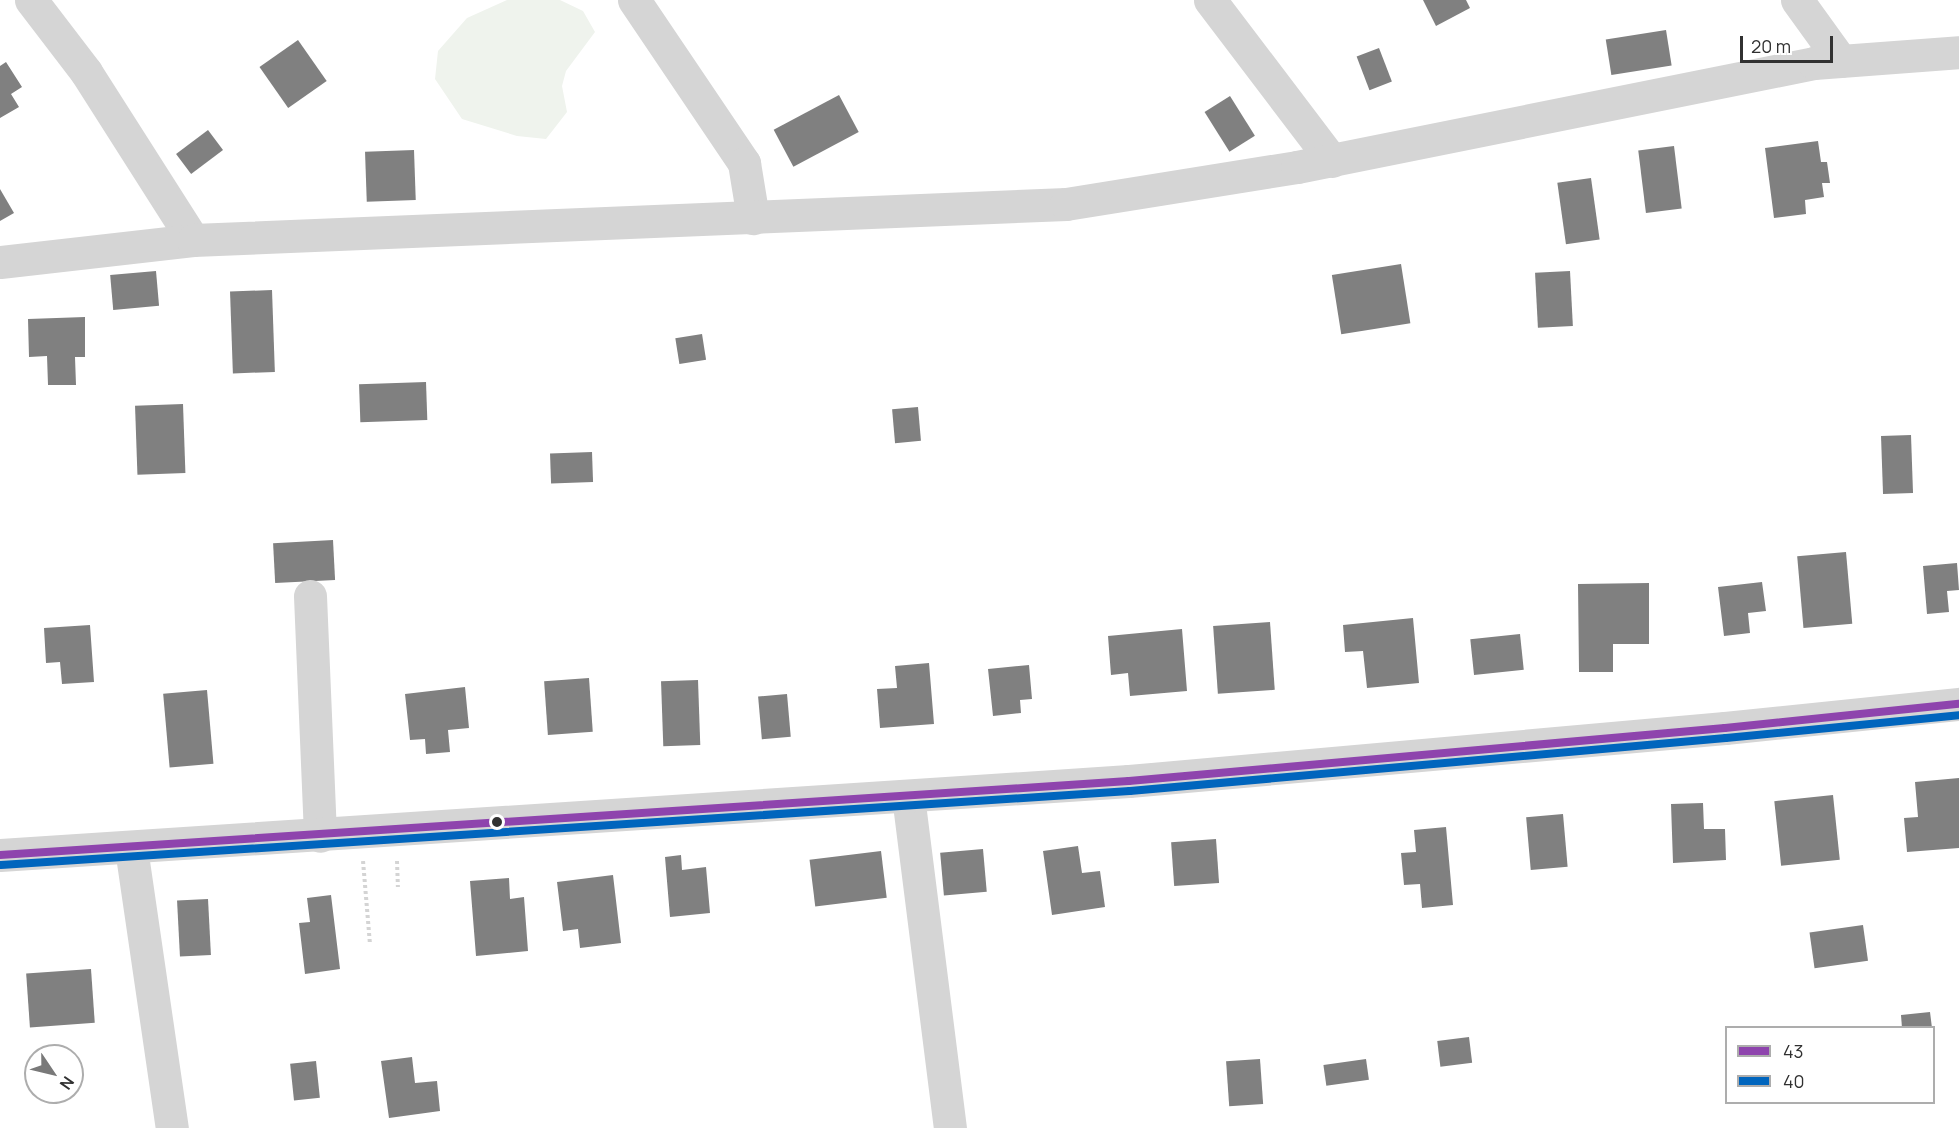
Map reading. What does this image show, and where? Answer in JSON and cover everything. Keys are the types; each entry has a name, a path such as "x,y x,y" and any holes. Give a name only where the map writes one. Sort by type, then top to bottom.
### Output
{"street":[{"path":"31,0 86,72 193,240"},
{"path":"634,0 744,163 753,218"},
{"path":"1210,0 1332,161"},
{"path":"1797,0 1840,61"},
{"path":"0,262 193,240 1066,204 1332,161 1803,65 1959,52"},
{"path":"310,597 320,836"},
{"path":"0,855 320,836 1129,781 1725,728 1959,704"},
{"path":"908,796 950,1128"},
{"path":"131,848 172,1128"}],"path":[{"path":"361,833 370,944"}],"shaded area":[{"path":"507,0 560,0 583,11 595,32 566,71 562,86 567,112 546,139 517,136 462,119 435,79 438,51 467,18"}],"building":[{"path":"1423,0 1466,0 1470,8 1436,26"},
{"path":"1666,30 1672,66 1611,75 1606,40"},
{"path":"298,40 327,81 288,108 259,67"},
{"path":"1379,48 1392,82 1369,90 1357,57"},
{"path":"6,62 22,87 11,94 19,107 0,118 0,66"},
{"path":"839,95 859,132 793,167 774,130"},
{"path":"1230,96 1255,136 1229,152 1205,112"},
{"path":"208,130 223,150 191,174 176,154"},
{"path":"1818,141 1821,162 1827,162 1830,183 1822,183 1824,197 1805,200 1806,214 1774,218 1765,148"},
{"path":"1674,146 1682,209 1646,213 1638,150"},
{"path":"414,150 416,200 367,202 365,152"},
{"path":"1591,178 1600,239 1566,244 1557,183"},
{"path":"0,189 14,213 0,221"},
{"path":"1401,264 1410,323 1341,334 1332,275"},
{"path":"156,271 159,306 113,310 110,275"},
{"path":"1570,271 1573,326 1538,328 1535,273"},
{"path":"272,290 275,372 233,373 230,291"},
{"path":"85,317 85,357 75,357 76,385 48,385 47,356 29,357 28,319"},
{"path":"702,334 706,360 679,364 675,338"},
{"path":"426,382 427,420 360,422 359,384"},
{"path":"183,404 185,473 137,475 135,406"},
{"path":"918,407 921,441 895,443 892,409"},
{"path":"1911,435 1913,493 1883,494 1881,436"},
{"path":"592,452 593,482 551,483 550,453"},
{"path":"333,540 335,580 275,583 273,543"},
{"path":"1846,552 1852,624 1803,628 1797,556"},
{"path":"1957,563 1959,590 1947,591 1949,612 1927,614 1923,566"},
{"path":"1762,582 1766,611 1748,613 1750,633 1724,636 1718,587"},
{"path":"1649,583 1649,644 1613,644 1613,672 1579,672 1578,584"},
{"path":"1413,618 1419,683 1367,688 1363,651 1345,652 1343,625"},
{"path":"1270,622 1275,690 1218,694 1213,626"},
{"path":"90,625 94,682 62,684 60,662 46,663 44,628"},
{"path":"1182,629 1187,691 1130,696 1128,673 1111,675 1108,636"},
{"path":"1520,634 1524,670 1474,675 1470,639"},
{"path":"929,663 934,724 880,728 877,689 897,688 895,666"},
{"path":"1029,665 1032,699 1020,700 1021,713 993,716 988,669"},
{"path":"589,678 593,732 548,735 544,681"},
{"path":"698,680 700,745 663,746 661,681"},
{"path":"465,687 469,728 448,730 450,752 426,754 425,739 410,740 405,694"},
{"path":"207,690 213,764 170,768 163,694"},
{"path":"787,694 791,737 762,739 758,697"},
{"path":"1959,778 1959,848 1907,852 1904,818 1918,817 1915,782"},
{"path":"1833,795 1840,860 1781,866 1774,801"},
{"path":"1703,803 1704,829 1725,829 1726,860 1673,863 1671,804"},
{"path":"1563,814 1568,867 1531,870 1526,817"},
{"path":"1446,827 1453,905 1422,908 1420,884 1404,885 1401,853 1416,852 1414,830"},
{"path":"1216,839 1219,883 1174,886 1171,842"},
{"path":"1078,846 1082,873 1100,871 1105,907 1052,915 1043,851"},
{"path":"983,849 987,892 944,896 940,853"},
{"path":"881,851 887,898 815,906 810,860"},
{"path":"681,855 682,870 706,867 710,913 670,917 665,857"},
{"path":"613,875 621,943 580,948 578,929 563,931 557,882"},
{"path":"509,878 510,899 524,897 528,951 476,956 470,881"},
{"path":"331,895 340,969 305,974 299,923 310,922 307,898"},
{"path":"208,899 211,955 180,957 177,901"},
{"path":"1863,925 1868,961 1815,968 1810,933"},
{"path":"91,969 95,1023 30,1027 26,974"},
{"path":"1930,1012 1932,1026 1902,1026 1901,1015"},
{"path":"1469,1037 1472,1063 1440,1067 1437,1041"},
{"path":"412,1057 415,1083 437,1081 440,1111 389,1118 381,1061"},
{"path":"1260,1059 1263,1104 1229,1106 1226,1061"},
{"path":"1366,1059 1369,1080 1326,1086 1323,1065"},
{"path":"316,1061 320,1098 294,1101 290,1064"}],"transit line":[{"name":"43","path":"0,855 1129,781 1725,728 1959,704"},
{"name":"40","path":"1,865 1130,791 1959,715"}]}
